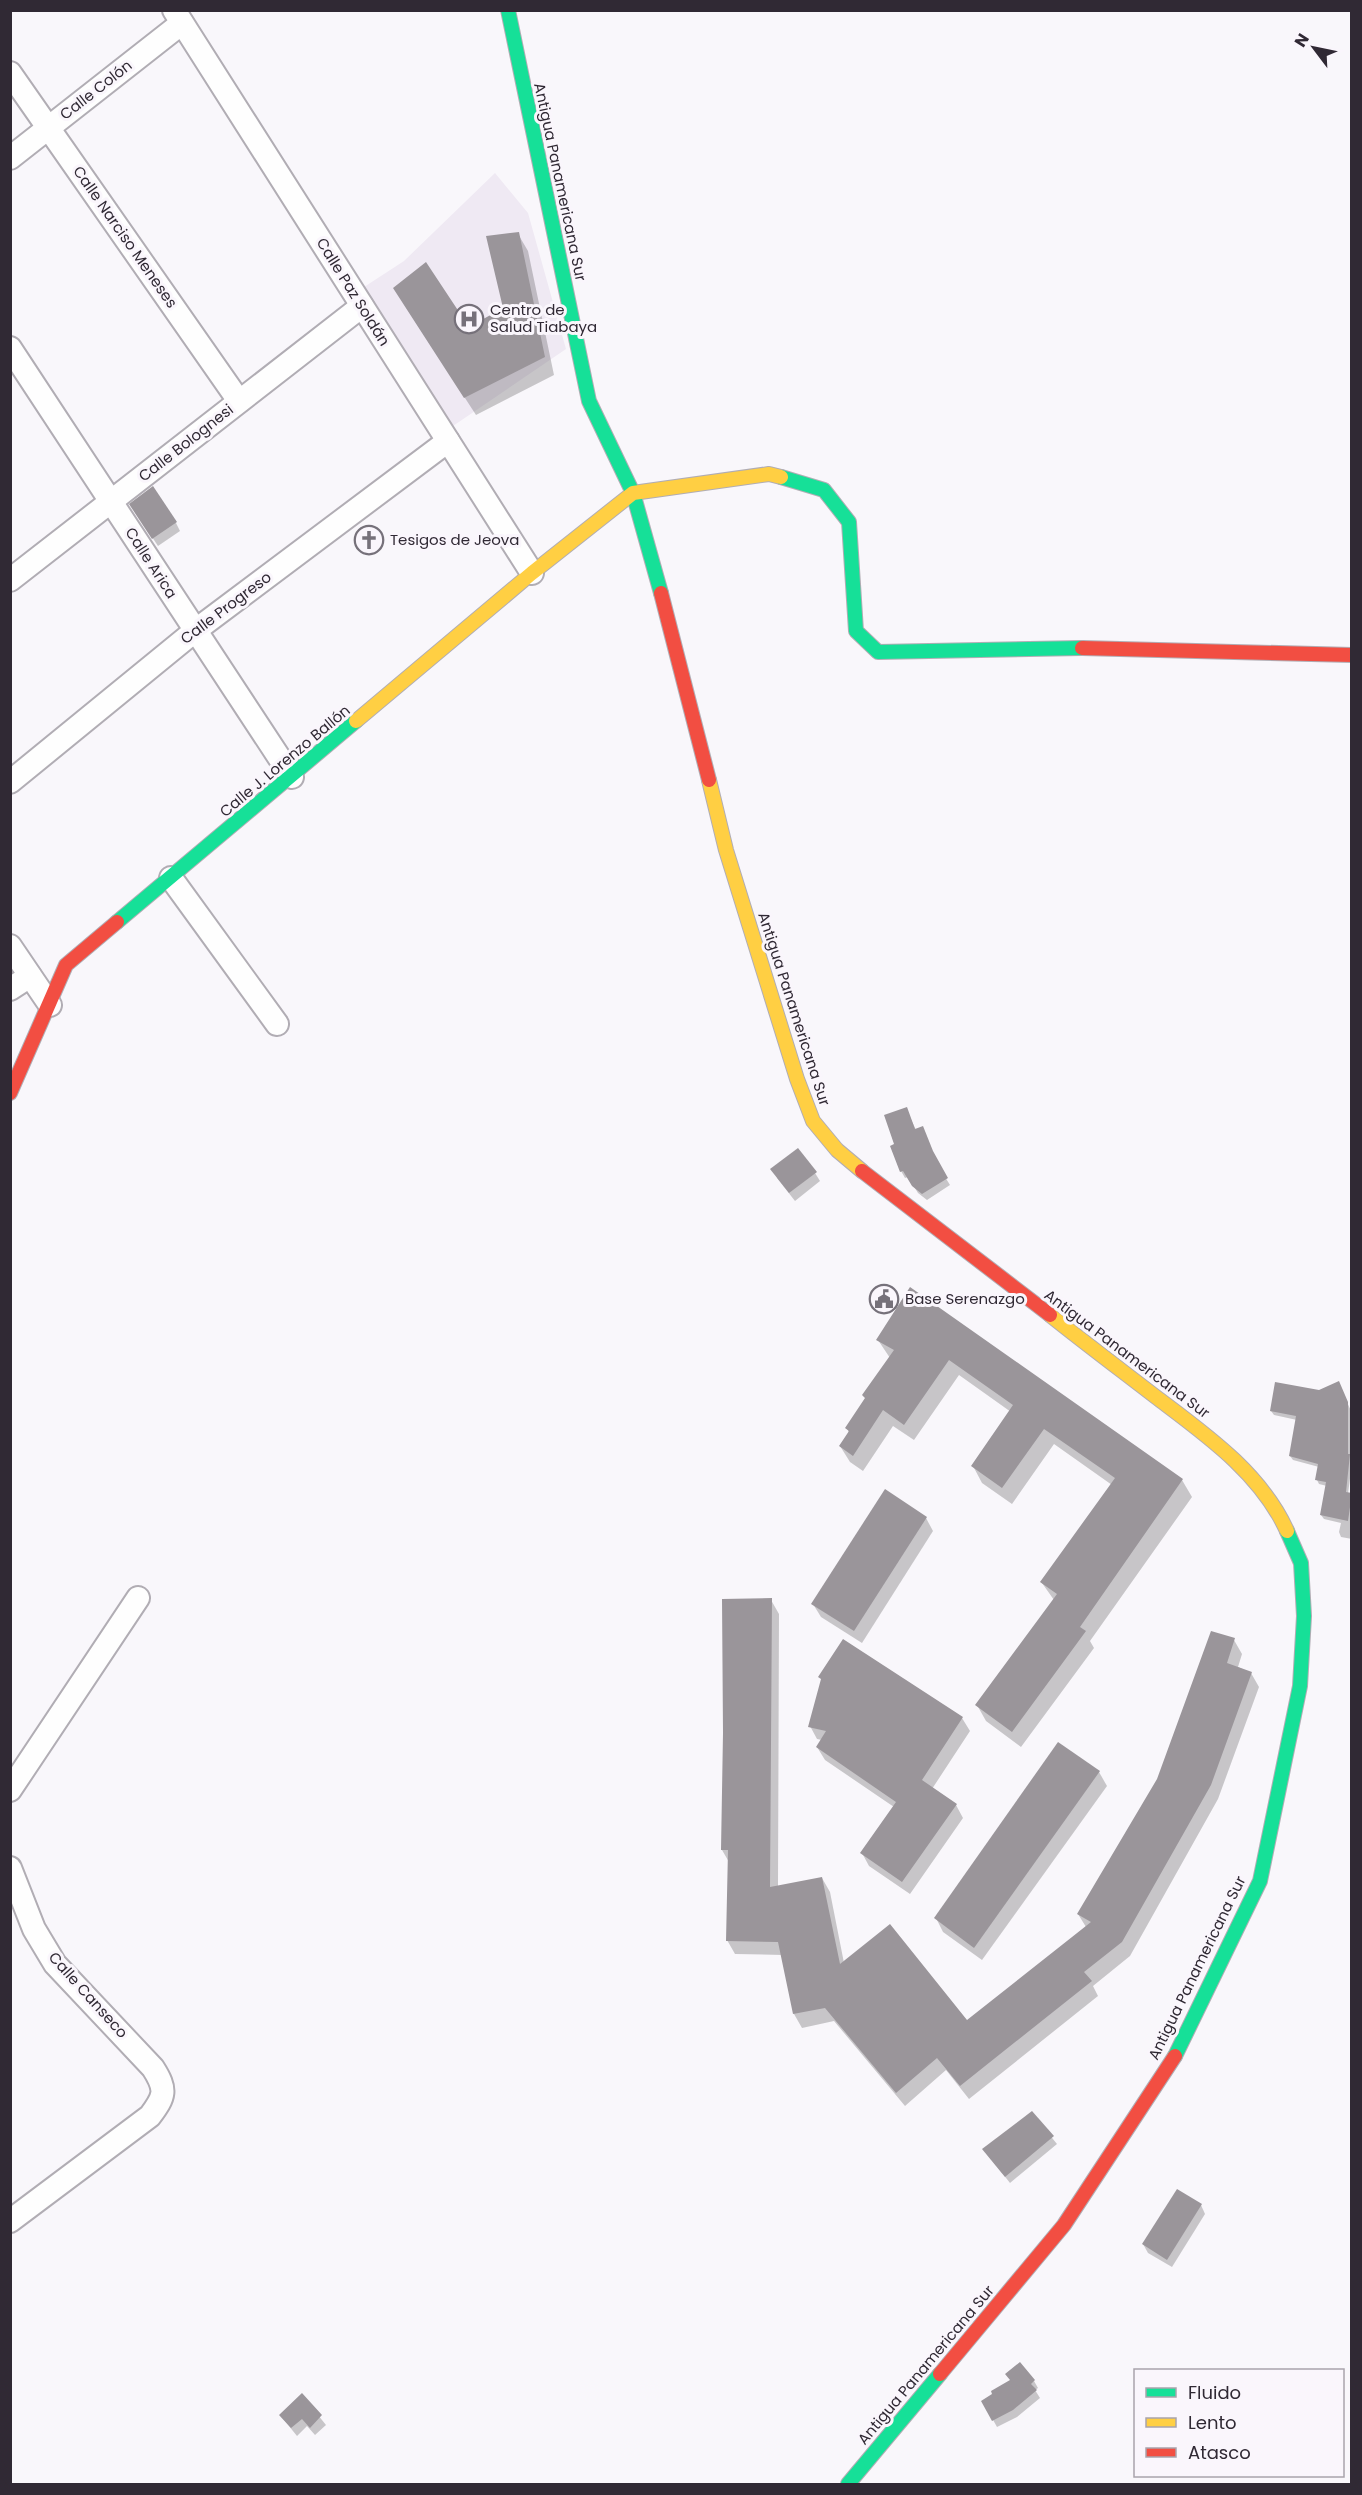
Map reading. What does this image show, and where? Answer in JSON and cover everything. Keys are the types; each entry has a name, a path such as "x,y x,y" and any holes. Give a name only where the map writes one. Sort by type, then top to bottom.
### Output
{"main road":[{"name":"Antigua Panamericana Sur","path":"508,10 589,401 633,493 681,665 726,850 797,1079 813,1120 837,1150 872,1179 1206,1435 1244,1469 1278,1511 1301,1563 1304,1616 1299,1686 1260,1881 1176,2054 1064,2225 848,2484"},
{"path":"633,493 769,474 825,490 849,522 856,631 878,652 1095,648 1352,655"},
{"name":"Calle J. Lorenzo Ballón","path":"10,1093 66,965 532,573 633,493"}],"street":[{"name":"Calle Colón","path":"10,158 178,17"},
{"name":"Calle Paz Soldán","path":"178,17 532,573"},
{"name":"Calle Narciso Meneses","path":"10,73 239,401"},
{"name":"Calle Bolognesi","path":"10,580 362,306"},
{"name":"Calle Arica","path":"10,348 292,777"},
{"name":"Calle Progreso","path":"10,782 196,630 448,441"},
{"path":"171,878 278,1024"},
{"path":"10,946 50,1005"},
{"path":"10,989 30,976"},
{"path":"10,1790 138,1598"},
{"name":"Calle Canseco","path":"10,1868 34,1929 55,1964 153,2068 162,2083 162,2100 150,2116 10,2221"}],"shaded area":[{"name":"Centro de Salud Tiabaya","path":"495,173 528,213 566,349 450,428 361,289 404,261"}],"building":[{"path":"519,232 545,357 464,398 393,288 426,262 469,327 503,308 486,236"},
{"path":"153,486 177,522 152,539 129,504"},
{"path":"907,1107 915,1129 923,1126 933,1151 948,1178 922,1194 912,1186 903,1171 900,1172 890,1146 894,1144 884,1115"},
{"path":"798,1148 817,1172 789,1193 770,1169"},
{"path":"910,1287 1183,1479 1080,1627 1086,1631 1012,1732 975,1705 1057,1594 1040,1582 1115,1478 1044,1429 1002,1488 971,1466 1013,1405 949,1360 904,1425 883,1410 853,1456 839,1446 849,1431 845,1428 865,1398 862,1395 894,1350 876,1340"},
{"path":"1339,1381 1348,1402 1348,1454 1350,1454 1346,1492 1352,1493 1348,1521 1320,1515 1326,1482 1315,1480 1318,1464 1289,1456 1296,1416 1270,1411 1275,1382 1319,1390"},
{"path":"885,1489 927,1517 854,1631 811,1604"},
{"path":"772,1598 770,1887 822,1877 840,1964 890,1924 967,2020 1091,1922 1077,1914 1157,1779 1211,1631 1235,1638 1227,1663 1252,1672 1211,1785 1122,1942 1084,1972 1092,1981 960,2086 937,2058 896,2093 825,2008 793,2014 778,1942 726,1941 728,1850 721,1850 722,1599"},
{"path":"843,1639 963,1717 922,1780 957,1804 902,1882 860,1853 896,1802 816,1747 826,1731 808,1727 821,1679 818,1677"},
{"path":"1058,1742 1100,1771 974,1948 934,1918"},
{"path":"1032,2111 1054,2136 1005,2177 982,2149"},
{"path":"1177,2189 1202,2204 1167,2260 1142,2244"},
{"path":"1020,2362 1035,2380 1031,2384 1037,2390 1013,2410 992,2421 981,2401 992,2394 991,2391 1010,2380 1005,2374"},
{"path":"302,2393 322,2415 310,2428 302,2419 291,2428 279,2415"}],"traffic: fast":[{"path":"508,10 589,401 633,493 661,593"},
{"path":"781,477 824,490 849,522 856,631 878,652 1082,648"},
{"path":"117,922 356,721"},
{"path":"1175,2056 1260,1881 1300,1686 1304,1616 1301,1563 1287,1531"},
{"path":"848,2484 940,2374"}],"traffic: slow":[{"path":"356,721 532,573 633,493 769,474 781,477"},
{"path":"709,780 726,850 797,1079 813,1121 837,1150 862,1171"},
{"path":"1050,1315 1230,1456 1262,1491 1276,1510 1287,1531"}],"traffic: jam":[{"path":"661,593 709,780"},
{"path":"1082,648 1352,655"},
{"path":"10,1093 66,965 117,922"},
{"path":"862,1171 1050,1315"},
{"path":"940,2374 1064,2225 1175,2056"}],"place":[{"name":"Centro de Salud Tiabaya","path":"469,319"},
{"name":"Tesigos de Jeova","path":"369,540"},
{"name":"Base Serenazgo","path":"884,1299"}]}
